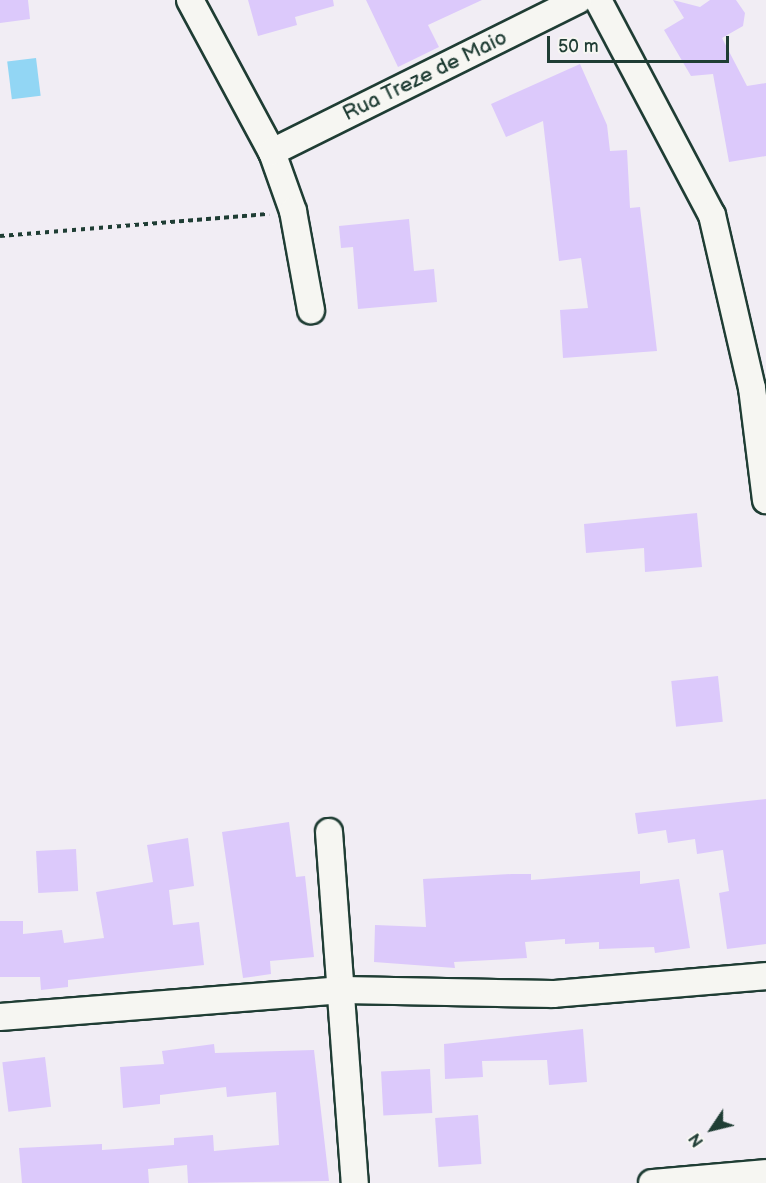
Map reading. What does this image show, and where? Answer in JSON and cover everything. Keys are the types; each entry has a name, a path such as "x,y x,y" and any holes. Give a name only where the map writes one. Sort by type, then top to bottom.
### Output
{"street":[{"path":"190,0 272,152 293,212 311,310"},
{"name":"Rua Treze de Maio","path":"272,152 579,0"},
{"path":"598,0 712,215 752,388 766,500"},
{"path":"330,831 355,1183"},
{"path":"0,1017 343,990 553,994 766,976"},
{"path":"652,1183 766,1173"}],"path":[{"path":"0,236 293,212"}],"water":[{"path":"36,58 41,96 12,99 7,62"}],"building":[{"path":"0,0 28,0 30,19 0,23"},
{"path":"248,0 333,0 334,6 295,17 297,25 258,36"},
{"path":"366,0 482,0 428,25 439,47 398,67"},
{"path":"673,0 700,7 710,0 736,0 745,13 743,26 722,38 747,86 766,83 766,156 729,162 713,74 691,76 664,30 684,18"},
{"path":"580,64 607,125 610,151 627,150 630,208 640,207 657,351 563,358 560,310 588,308 581,258 559,261 543,121 506,137 491,104"},
{"path":"409,219 414,271 434,269 437,302 358,309 353,247 341,248 339,226"},
{"path":"697,513 702,567 645,572 644,548 586,553 584,524"},
{"path":"718,676 723,722 676,727 671,681"},
{"path":"766,799 766,944 727,949 719,893 729,891 723,850 697,854 695,839 668,843 666,830 638,834 635,813"},
{"path":"289,822 296,877 305,876 314,957 270,961 271,974 243,978 222,832"},
{"path":"188,838 194,886 169,890 173,925 199,922 204,965 68,980 68,987 41,990 40,977 0,977 0,921 23,921 23,934 62,930 64,943 104,938 96,892 153,882 147,845"},
{"path":"76,849 78,891 38,893 36,851"},
{"path":"640,871 640,884 679,879 690,948 655,953 654,947 599,949 599,942 565,944 565,939 525,942 527,958 454,962 455,968 374,962 375,925 426,927 423,879 531,874 531,880"},
{"path":"583,1029 587,1082 549,1085 547,1060 482,1061 483,1077 445,1079 444,1044"},
{"path":"214,1044 215,1053 314,1050 329,1181 188,1183 187,1165 148,1169 149,1183 22,1183 19,1148 102,1144 102,1150 174,1145 174,1138 213,1135 214,1151 279,1145 276,1092 227,1097 226,1087 160,1095 160,1104 123,1108 120,1067 164,1064 162,1051"},
{"path":"45,1057 51,1107 8,1112 2,1062"},
{"path":"430,1069 432,1113 383,1116 381,1072"},
{"path":"478,1115 481,1164 439,1167 435,1118"}]}
